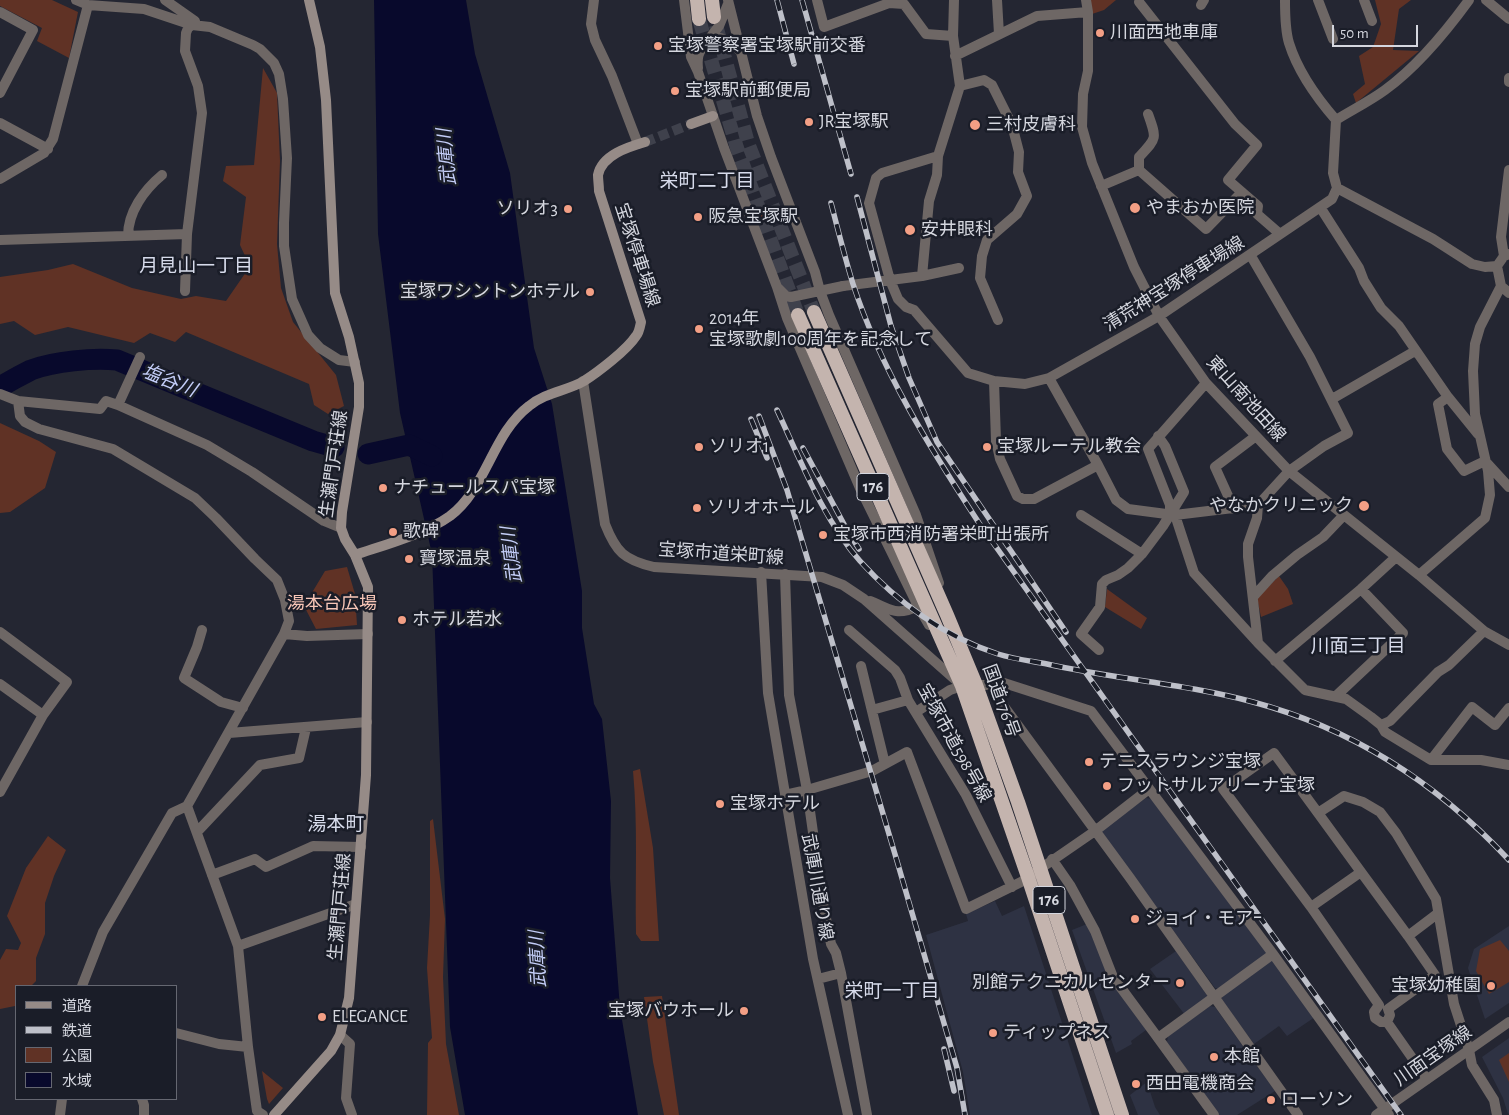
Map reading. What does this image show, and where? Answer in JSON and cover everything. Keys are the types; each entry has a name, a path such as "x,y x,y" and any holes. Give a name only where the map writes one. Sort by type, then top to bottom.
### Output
{"highway":[{"path":"697,0 699,19"},
{"path":"712,0 714,17"},
{"name":"国道176号","path":"814,312 947,615 969,685 1034,873 1122,1115"},
{"name":"国道176号","path":"798,315 949,658 969,685"},
{"name":"国道176号","path":"1034,873 1107,1115"}],"main road":[{"name":"生瀬門戸荘線","path":"274,1115 331,1051 340,1035 349,998 366,775 368,586 341,528 359,407 359,383 349,337 335,293 326,100 320,47 309,0"},
{"path":"691,124 713,116"},
{"name":"宝塚停車場線","path":"355,555 435,526 451,515 478,484 512,422 528,406 544,396 583,381 626,348 637,336 641,322 599,191 598,175 602,166 611,157 641,143"}],"street":[{"path":"76,0 88,5 144,9 244,40 260,49 274,64 282,85 287,158 284,246 292,299 308,335 320,348 339,360 355,362"},
{"path":"165,0 197,25"},
{"path":"594,0 591,24 594,40 641,143"},
{"path":"684,0 691,57 777,287 786,318 860,488 918,606 949,658"},
{"path":"817,0 824,27 889,3 904,4 926,34 953,36"},
{"path":"922,276 929,201 937,175 938,156 960,86 953,36 954,0"},
{"path":"997,0 999,34"},
{"name":"東山南池田線","path":"1086,0 1088,12 1088,71 1084,94 1082,128 1092,162 1134,268 1160,316 1206,383 1289,471 1484,631 1509,645"},
{"path":"1285,0 1289,41 1298,64 1322,103 1336,120 1333,173 1337,188 1433,239 1472,264 1485,267 1497,266 1506,255 1501,238 1509,170"},
{"path":"1318,0 1333,39"},
{"path":"1364,0 1372,21"},
{"path":"1336,120 1385,90 1411,68 1431,48 1469,0"},
{"path":"1486,0 1509,19"},
{"path":"698,72 698,52 719,26 728,1"},
{"path":"728,1 757,116 771,157 815,272 829,316 916,515 939,582 947,615"},
{"path":"1139,2 1235,124 1257,145 1228,180 1258,206 1257,214 1280,234"},
{"path":"0,179 48,149 53,139 88,5"},
{"path":"0,12 33,30 0,93"},
{"path":"955,56 1037,16 1088,12"},
{"path":"185,291 187,234 202,113 198,86 186,51 186,32 188,28 197,25"},
{"path":"709,39 715,37 728,40 739,50"},
{"path":"960,86 984,80 992,85 1012,126 1019,152 1018,172 1027,196 1017,214 987,240 982,256 980,278 998,320"},
{"path":"1148,114 1155,135 1152,143 1139,157 1139,170 1206,229 1242,192"},
{"path":"0,122 48,149"},
{"name":"清荒神宝塚停車場線","path":"938,156 882,173 876,178 869,202 890,280 898,299 906,307 914,310 968,373 994,382 1025,384 1049,378 1160,316 1332,199 1337,188"},
{"path":"1101,186 1139,170"},
{"path":"128,236 128,227 133,212 150,185 162,175"},
{"path":"1320,207 1359,268 1364,281 1381,308 1399,326 1448,397 1479,435"},
{"path":"0,240 187,234"},
{"path":"1049,378 1116,500 1128,509 1172,515 1258,505 1289,471 1324,446 1348,433 1332,399 1289,320 1250,256"},
{"path":"1419,576 1485,518 1490,496 1479,435 1473,371 1475,344 1480,327 1505,290 1497,266"},
{"path":"777,287 786,296 795,297 842,286 922,276 959,268"},
{"path":"815,272 823,280 842,286"},
{"path":"795,297 809,287 815,272"},
{"path":"829,316 829,303 832,293 842,286"},
{"path":"1332,399 1415,351"},
{"path":"118,405 140,356"},
{"name":"宝塚市道栄町線","path":"583,381 605,524 611,540 622,553 635,563 654,567 822,577 843,585 864,599 969,685"},
{"path":"994,382 996,441 1000,459 1017,496 1023,499 1034,499 1098,465"},
{"path":"1206,383 1148,448 1194,573 1275,661 1305,690 1346,699 1371,716 1381,725 1385,732 1431,760 1487,761 1509,765"},
{"path":"0,394 18,401 100,409 106,401 118,405 207,446 252,472 324,521 341,528"},
{"path":"1448,397 1438,404 1447,449 1464,472 1485,461"},
{"path":"18,401 20,416 30,425 61,437 113,449 195,498 277,580 285,600 289,621 284,634 187,806 172,813 103,932 82,985"},
{"path":"1099,650 1081,634 1100,607 1102,584 1123,572 1142,554 1172,515 1184,492 1165,446 1158,436"},
{"path":"1234,509 1215,467 1256,436"},
{"path":"1485,461 1509,487"},
{"path":"1258,505 1258,518 1248,544 1248,565 1258,642"},
{"path":"1081,515 1142,554"},
{"path":"1253,597 1272,576 1296,555 1323,536 1344,515"},
{"path":"1275,661 1396,557"},
{"name":"武庫川通り線","path":"761,572 768,693 813,959 848,1115"},
{"name":"武庫川通り線","path":"784,574 789,695 807,790 825,912 831,944 836,953 841,973 867,1115"},
{"path":"1336,696 1403,633 1361,589"},
{"path":"864,599 898,613 906,612 918,606"},
{"path":"202,630 198,647 184,678 221,702 243,708"},
{"name":"宝塚市道598号線","path":"849,630 895,670 908,700 966,796 1012,887"},
{"path":"1381,725 1390,721 1438,672 1449,665 1484,631"},
{"path":"0,632 67,682 44,715 0,792"},
{"path":"284,634 307,636 368,634"},
{"path":"861,666 885,764"},
{"path":"1001,682 998,693 1000,702 1130,878 1298,1115"},
{"path":"916,712 950,690 969,685 1001,682 1091,711 1273,954 1383,1113"},
{"path":"0,684 44,715"},
{"path":"872,710 908,700"},
{"path":"1431,760 1472,706 1495,725 1509,708"},
{"path":"229,733 367,722"},
{"path":"197,832 260,766 299,758 306,728"},
{"path":"785,795 872,771 907,752 966,909 1012,887 1034,873 1149,789"},
{"path":"1387,1022 1381,1022 1375,1018 1374,1012 1384,1007 1435,976 1408,936 1274,753 1223,789 1384,1007 1390,1016 1387,1022"},
{"path":"1318,813 1344,796 1364,802 1380,812 1396,833 1436,899 1437,914 1454,1004 1472,1065 1494,1100 1498,1115"},
{"path":"187,806 238,946 248,1047 258,1111 263,1115"},
{"path":"212,875 254,859 266,867 313,846 361,847"},
{"path":"1052,859 1070,885 1095,931 1113,977 1214,1115"},
{"path":"1311,907 1361,872"},
{"path":"238,946 356,904"},
{"path":"1408,936 1437,914"},
{"path":"1158,1038 1273,954"},
{"path":"818,979 841,973"},
{"path":"1387,1022 1427,1079"},
{"name":"川面宝塚線","path":"1383,1113 1427,1079 1509,1022"},
{"path":"178,1034 219,1044 248,1047"},
{"path":"340,1035 350,1044 346,1098 352,1115"},
{"path":"60,1115 62,1100"},
{"path":"142,1100 144,1115"}],"shaded area":[{"path":"1146,798 1153,799 1266,951 1266,956 1220,989 1215,988 1101,831"},
{"path":"995,901 1002,916 1024,906 1092,1115 970,1115 963,1072 926,935 968,921 966,914"},
{"path":"1087,924 1146,1030 1131,1041 1132,1044 1116,1053 1072,930"},
{"name":"宝塚幼稚園","path":"1509,926 1509,1003 1485,1019 1468,968 1474,949"},
{"name":"別館テクニカルセンター","path":"1176,951 1207,995 1207,998 1185,1015 1150,969"},
{"path":"1271,960 1275,960 1315,1017 1287,1036 1279,1026 1254,1044 1222,1000 1222,995"},
{"path":"1210,1006 1215,1007 1275,1091 1237,1115 1219,1115 1167,1042 1168,1036"},
{"path":"1509,1038 1508,1114 1503,1098 1482,1057"},
{"path":"1147,1082 1155,1107 1160,1115 1138,1115 1130,1095"}],"green space":[{"path":"0,0 52,0 78,12 69,58 37,41 42,28 0,6"},
{"path":"1089,0 1116,0 1104,10 1092,14"},
{"path":"1375,0 1411,0 1399,9 1393,50 1419,51 1356,103 1353,94 1365,84 1359,56 1373,47 1381,24"},
{"path":"263,68 277,93 280,161 277,244 281,288 293,322 336,375 344,406 328,414 314,405 309,384 186,332 175,342 150,333 134,343 68,327 35,335 14,321 0,324 0,277 48,270 73,264 132,288 181,299 196,296 226,301 244,275 246,258 240,245 246,197 223,181 226,166 254,165"},
{"path":"778,205 783,208 784,213 782,216 769,222 762,222 757,215 761,211"},
{"path":"0,423 39,441 56,452 45,488 10,512 0,513"},
{"name":"湯本台広場","path":"347,567 355,594 357,625 316,629 304,606 325,571"},
{"path":"1279,576 1288,589 1293,604 1261,617 1257,598"},
{"path":"1107,589 1147,618 1141,629 1105,607"},
{"path":"640,769 653,848 659,941 641,941 636,934 636,832 633,771"},
{"path":"433,819 445,919 443,977 446,1044 459,1115 427,1115 428,1043 432,1038 427,968 430,915 430,821"},
{"path":"48,836 66,850 54,876 45,903 45,934 36,958 36,981 32,985 15,985 15,1006 0,1009 0,960 6,949 18,950 21,943 7,916 26,868"},
{"path":"1500,940 1509,951 1509,982 1489,994 1476,971 1480,949"},
{"path":"662,996 679,1115 664,1115 653,1062 644,997"},
{"path":"1509,1053 1509,1082 1499,1060"},
{"path":"262,1071 283,1088 269,1104 267,1099"}],"water":[{"name":"武庫川","path":"374,0 466,0 475,54 510,173 534,348 552,404 582,591 582,628 594,704 602,719 611,801 610,878 620,1008 638,1115 465,1115 450,1027 432,554 400,413 378,234"}],"waterway":[{"name":"塩谷川","path":"0,387 31,370 51,364 96,359 117,360 313,441 334,447"},
{"name":"塩谷川","path":"368,454 409,445 432,456"}],"tunnel":[{"path":"699,19 737,148 798,315"},
{"path":"716,25 748,143 814,312"},
{"path":"645,142 691,124"}],"railway":[{"path":"777,0 794,64"},
{"path":"802,0 851,174"},
{"path":"857,197 891,326 909,378 937,442 1066,632"},
{"path":"831,203 844,254 864,316 892,378 943,466 979,523 1401,1115"},
{"path":"777,410 824,509 847,545 874,576 906,604 941,628 978,647 1004,656 1228,696 1290,713 1326,727 1360,744 1423,784 1482,832 1509,860"},
{"path":"759,416 787,490 897,861 957,1068 965,1115"},
{"path":"751,419 767,458"},
{"path":"803,448 859,549"},
{"path":"944,1049 954,1091"}],"place":[{"name":"川面西地車庫","path":"1100,33"},
{"name":"宝塚警察署宝塚駅前交番","path":"658,46"},
{"name":"宝塚駅前郵便局","path":"675,91"},
{"name":"JR宝塚駅","path":"809,122"},
{"name":"三村皮膚科","path":"975,125"},
{"name":"やまおか医院","path":"1135,208"},
{"name":"ソリオ3","path":"568,209"},
{"name":"阪急宝塚駅","path":"698,217"},
{"name":"安井眼科","path":"910,230"},
{"name":"宝塚ワシントンホテル","path":"590,292"},
{"name":"2014年 宝塚歌劇100周年を記念して","path":"699,329"},
{"name":"ソリオ1","path":"699,447"},
{"name":"宝塚ルーテル教会","path":"987,447"},
{"name":"ナチュールスパ宝塚","path":"383,488"},
{"name":"やなかクリニック","path":"1364,506"},
{"name":"ソリオホール","path":"697,508"},
{"name":"歌碑","path":"393,532"},
{"name":"宝塚市西消防署栄町出張所","path":"823,535"},
{"name":"寶塚温泉","path":"409,559"},
{"name":"ホテル若水","path":"402,620"},
{"name":"テニスラウンジ宝塚","path":"1089,762"},
{"name":"フットサルアリーナ宝塚","path":"1107,786"},
{"name":"宝塚ホテル","path":"720,804"},
{"name":"ジョイ・モアｰ","path":"1135,919"},
{"name":"別館テクニカルセンター","path":"1180,983"},
{"name":"宝塚幼稚園","path":"1491,986"},
{"name":"宝塚バウホール","path":"744,1011"},
{"name":"ELEGANCE","path":"322,1017"},
{"name":"ティップネス","path":"993,1033"},
{"name":"本館","path":"1214,1057"},
{"name":"西田電機商会","path":"1136,1084"},
{"name":"ローソン","path":"1271,1100"}],"district":[{"name":"栄町二丁目","path":"707,181"},
{"name":"月見山一丁目","path":"196,266"},
{"name":"川面三丁目","path":"1358,646"},
{"name":"湯本町","path":"336,824"},
{"name":"栄町一丁目","path":"892,991"}]}
